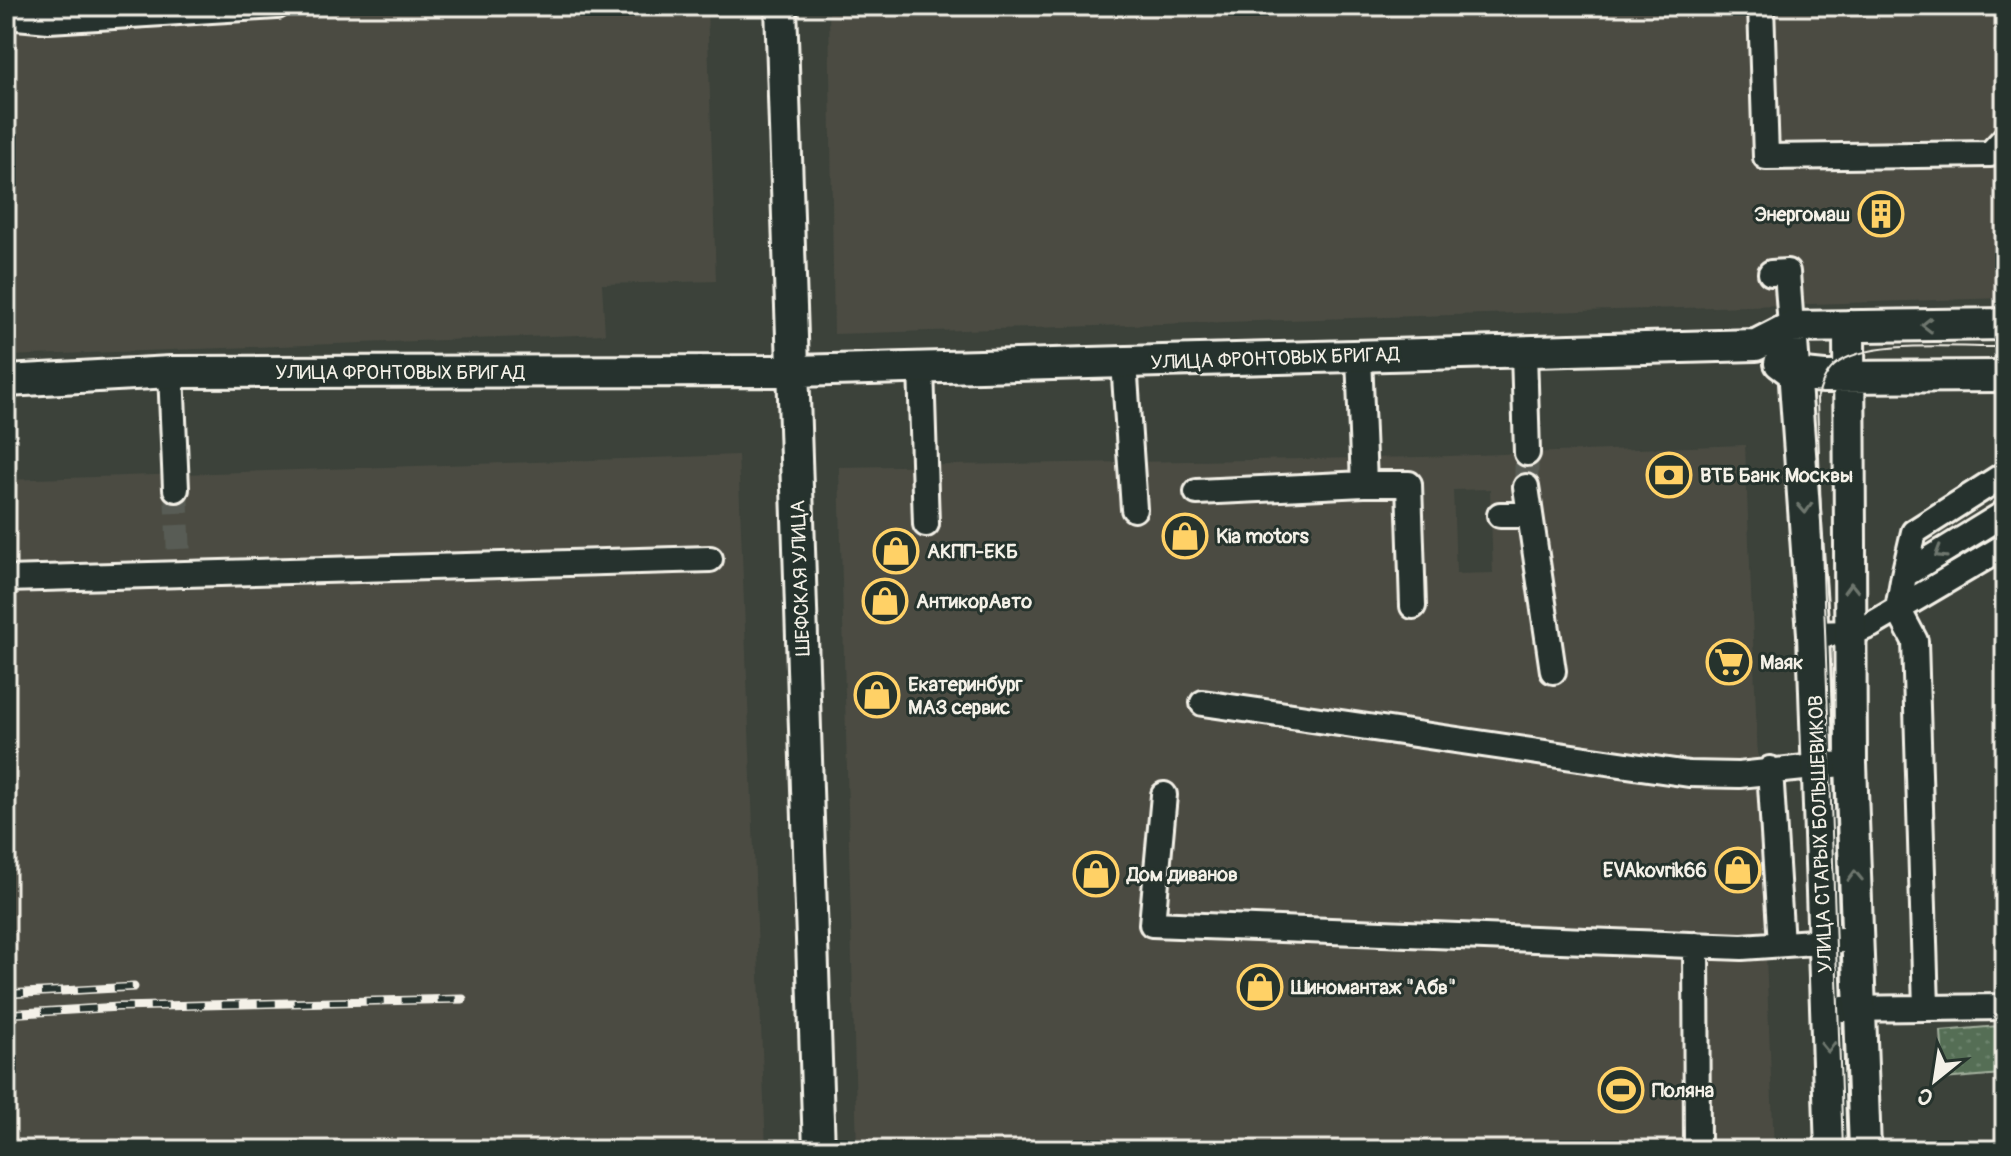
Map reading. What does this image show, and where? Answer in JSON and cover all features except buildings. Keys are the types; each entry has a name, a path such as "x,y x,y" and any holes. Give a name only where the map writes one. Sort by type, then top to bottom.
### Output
{"main road":[{"name":"ШЕФСКАЯ УЛИЦА","path":"781,6 819,1150"},
{"name":"УЛИЦА ФРОНТОВЫХ БРИГАД","path":"6,381 171,372 795,371 1524,352 1756,345 1791,327 2005,324"},
{"name":"УЛИЦА СТАРЫХ БОЛЬШЕВИКОВ","path":"1849,326 1851,763 1865,1150"},
{"name":"УЛИЦА СТАРЫХ БОЛЬШЕВИКОВ","path":"1791,327 1813,634 1831,1150"},
{"path":"1756,345 1795,374 1850,377 2005,376"}],"lane":[{"path":"6,16 49,20 277,6"},
{"path":"1761,6 1766,157 1990,154 2005,138"},
{"path":"1771,273 1787,272 1791,327"},
{"path":"1524,352 1527,453"},
{"path":"1359,356 1364,484"},
{"path":"1124,362 1134,509"},
{"path":"921,368 926,524"},
{"path":"171,372 176,489"},
{"path":"1926,1008 1915,641 1898,609 1914,532 2005,474"},
{"path":"1197,492 1409,484 1413,606"},
{"path":"1526,487 1553,671"},
{"path":"1904,575 2005,513"},
{"path":"1500,515 1529,515"},
{"path":"1813,634 1852,633 2005,546"},
{"path":"6,579 179,565 710,559"},
{"path":"1980,561 2005,560"},
{"path":"1203,703 1689,774 1739,775 1770,769 1851,763"},
{"path":"1770,769 1781,944"},
{"path":"1164,795 1152,924 1696,945 1856,939"},
{"path":"1696,945 1697,1145"},
{"path":"1827,1009 2005,1007"}],"shaded area":[{"path":"6,6 707,6 716,281 602,284 605,334 6,356"},
{"path":"829,6 2005,6 2005,298 834,334"},
{"path":"1745,445 1774,1150 857,1150 839,467 1423,457","holes":["1490,489 1493,573 1456,574 1453,490"]},
{"path":"738,455 766,1150 6,1150 6,480"}],"green space":[{"path":"1998,1026 2001,1074 1944,1079 1941,1031"}],"tunnel":[{"path":"1526,487 1527,453"},
{"path":"176,489 179,557"}],"tram line":[{"path":"1843,1150 1817,399 1825,377 1834,366 1868,351 1915,346 2005,347"}],"railway":[{"path":"6,994 134,987"},
{"path":"6,1014 119,1007 463,999"}],"place":[{"name":"Энергомаш","path":"1881,214"},
{"name":"ВТБ Банк Москвы","path":"1669,475"},
{"name":"Kia motors","path":"1185,536"},
{"name":"АКПП-ЕКБ","path":"896,551"},
{"name":"АнтикорАвто","path":"885,601"},
{"name":"Маяк","path":"1729,662"},
{"name":"Екатеринбург МАЗ сервис","path":"877,695"},
{"name":"EVAkovrik66","path":"1738,870"},
{"name":"Дом диванов","path":"1096,874"},
{"name":"Шиномантаж \"Абв\"","path":"1260,987"},
{"name":"Поляна","path":"1621,1090"}]}
